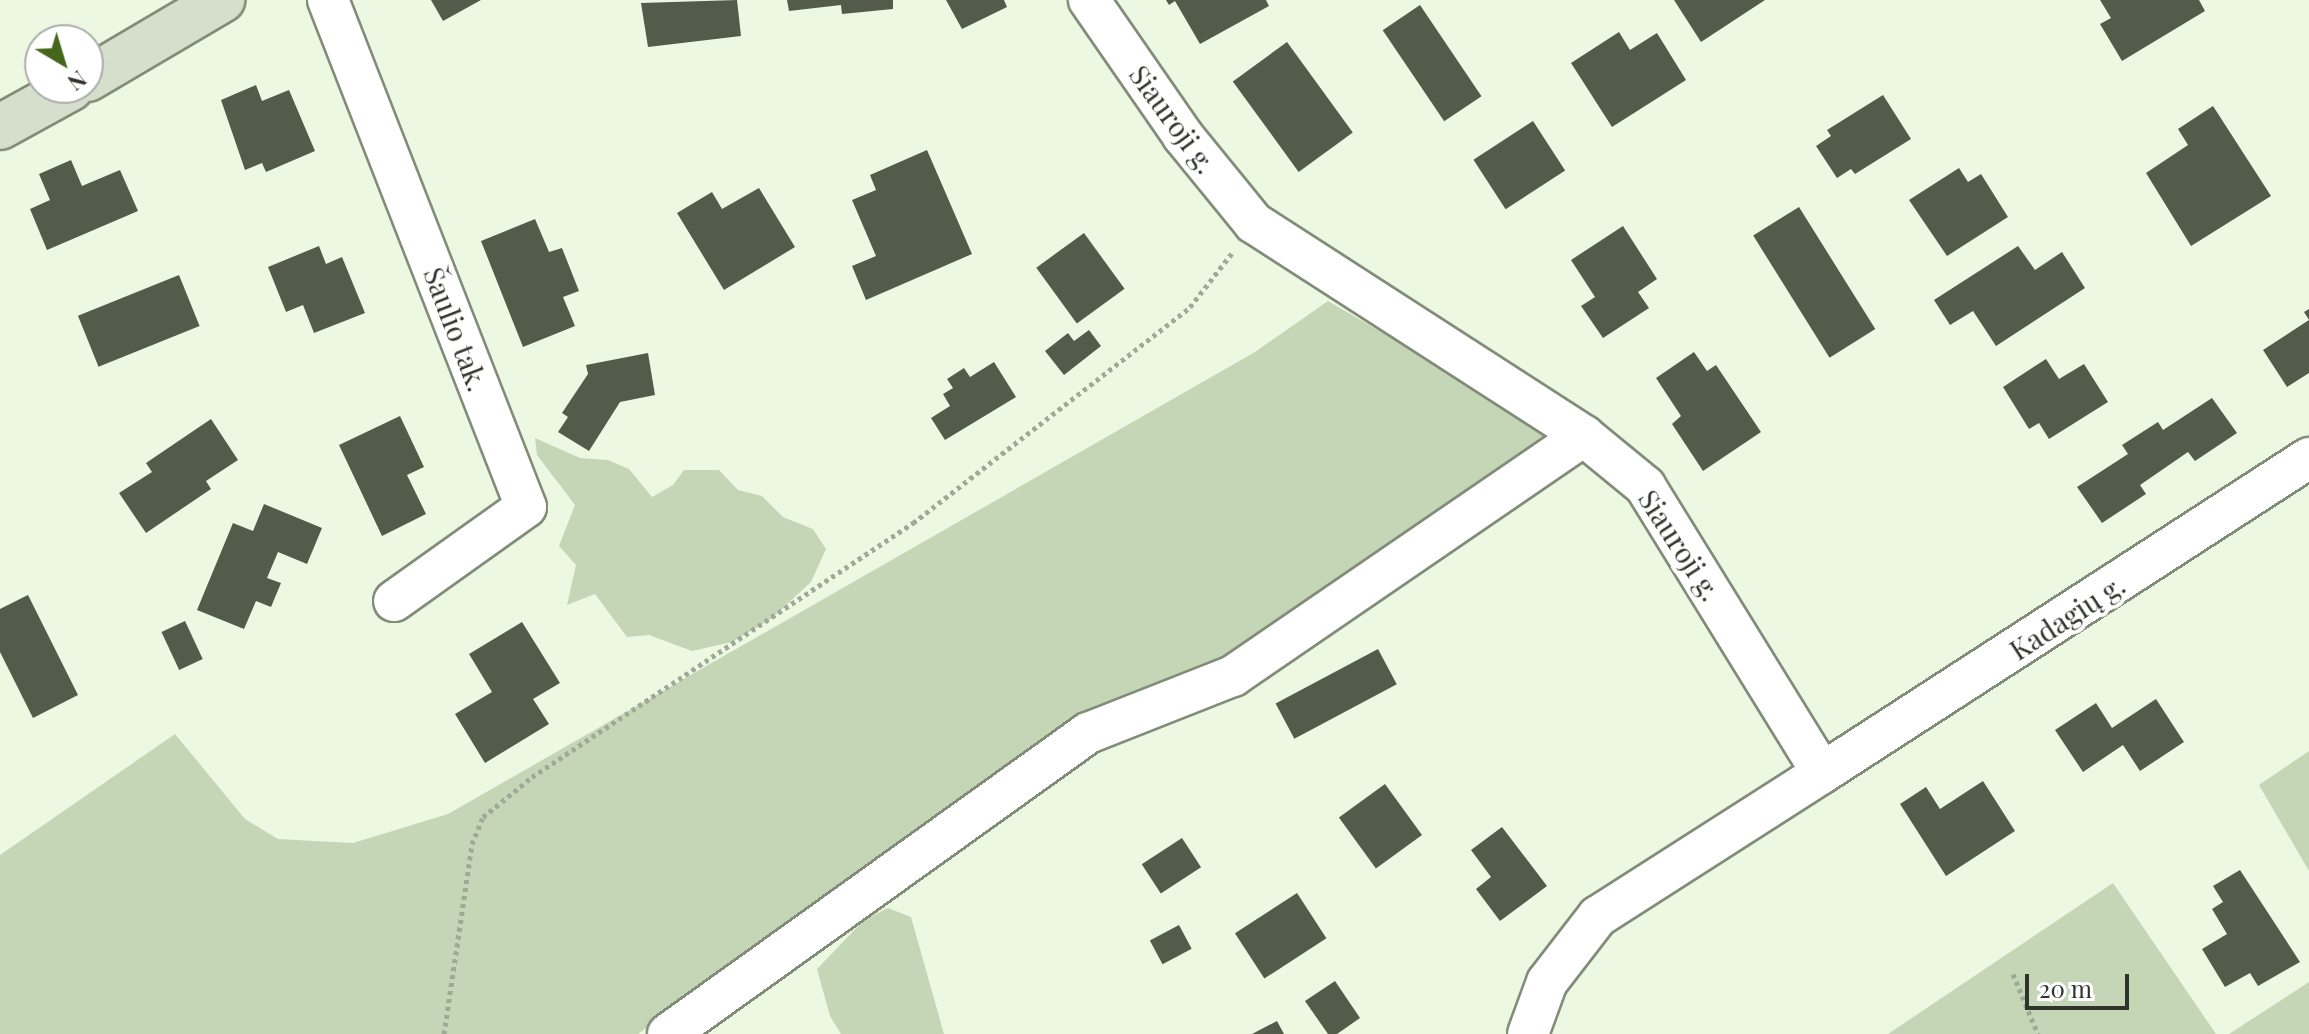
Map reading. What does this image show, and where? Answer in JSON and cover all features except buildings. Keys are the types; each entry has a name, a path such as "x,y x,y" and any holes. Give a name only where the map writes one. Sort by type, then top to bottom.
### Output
{"street":[{"path":"104,70 222,0"},
{"name":"Šaulio tak.","path":"328,0 526,507 394,601"},
{"name":"Siauroji g.","path":"1089,0 1183,136 1254,223 1584,436 1645,486 1822,773"},
{"path":"0,127 42,104"},
{"path":"668,1034 1088,733 1233,676 1584,436"},
{"name":"Kadagių g.","path":"1822,773 2309,458"},
{"path":"1528,1034 1547,982 1598,916 1822,773"}],"path":[{"path":"444,1034 472,844 483,817 532,777 938,503 1190,307 1254,223"},
{"path":"2013,974 2038,1034"}],"green space":[{"path":"1328,301 1562,437 1232,662 1111,702 937,816 638,1034 0,1034 0,855 175,734 245,819 278,839 353,843 448,814 1255,352"},
{"path":"535,438 580,458 608,460 629,469 652,497 673,485 684,470 719,470 738,490 762,496 783,517 813,529 826,549 811,582 771,619 732,642 692,651 649,635 627,637 595,594 567,605 576,565 559,546 575,505 537,455"},
{"path":"2309,751 2309,871 2259,785"},
{"path":"2113,883 2216,1034 1888,1034"},
{"path":"888,908 911,917 944,1034 841,1034 830,1016 817,969 864,920"},
{"path":"2309,982 2309,1034 2229,1034"}]}
